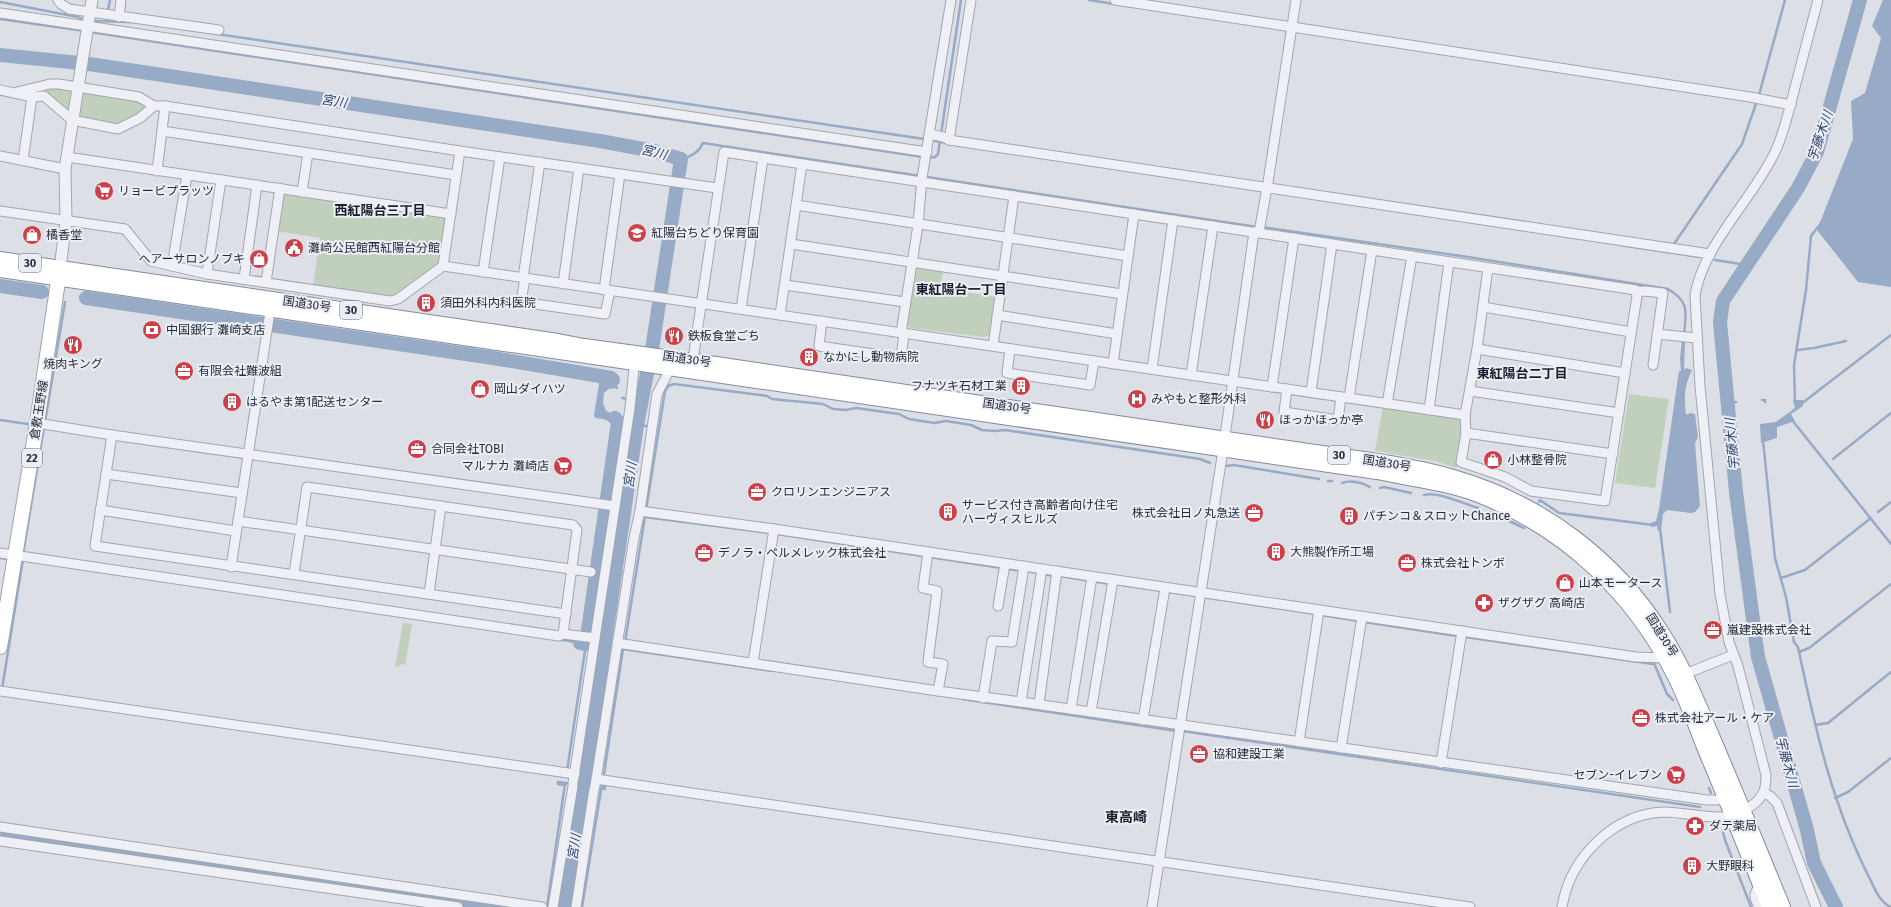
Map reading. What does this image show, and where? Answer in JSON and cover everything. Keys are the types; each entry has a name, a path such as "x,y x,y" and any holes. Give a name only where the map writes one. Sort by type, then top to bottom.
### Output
{"main road":[{"name":"国道30号","path":"0,259 60,274 269,314 558,341 637,359 1223,444 1419,468 1452,476 1481,486 1526,506 1546,517 1584,544 1618,575 1657,624 1685,674 1738,812 1760,885 1769,907"},
{"name":"国道30号","path":"0,270 60,274"},
{"name":"倉敷玉野線","path":"0,647 21,555 42,424 60,274"},
{"name":"国道30号","path":"1223,444 1449,486 1477,495 1521,514 1576,551 1610,582 1641,619 1664,658 1675,677 1726,798 1738,812 1783,907"}],"street":[{"path":"58,0 60,4 69,9 119,17 160,27 926,155"},
{"path":"60,274 66,222 65,169 92,0"},
{"path":"119,17 122,0"},
{"path":"940,137 951,0"},
{"path":"822,321 819,346 901,358 905,302 918,225 926,155 940,137 971,0"},
{"path":"1115,0 1291,30 1758,98 1790,104"},
{"path":"1152,907 1232,382 1266,190 1296,0"},
{"path":"1562,907 1564,893 1579,861 1604,836 1617,827 1648,814 1664,812 1718,817 1738,812 1752,805 1764,793 1766,775 1742,679 1729,642 1720,594 1696,338 1695,295 1698,279 1710,254 1768,166 1777,148 1818,0"},
{"path":"0,13 87,33 160,27 219,30"},
{"path":"14,93 50,84 79,85 139,97 154,106 165,106 500,157 717,188"},
{"path":"0,90 32,96 44,96 72,120 118,129 140,118 154,106"},
{"path":"23,160 32,96"},
{"path":"157,171 165,106"},
{"path":"162,131 456,176"},
{"path":"940,137 1266,190 1710,254"},
{"path":"443,266 460,151"},
{"path":"692,366 717,188 724,152 802,164 923,178 1014,196 1213,226 1258,229 1294,238 1630,289 1636,290 1636,292 1645,291 1663,293 1653,364"},
{"path":"302,192 308,153"},
{"path":"67,157 451,214"},
{"path":"483,272 500,157"},
{"path":"741,309 763,158"},
{"path":"0,159 23,160 65,169"},
{"path":"540,162 521,302 606,314 607,290 620,174"},
{"path":"780,315 802,164"},
{"path":"563,284 579,168"},
{"path":"172,266 187,175"},
{"path":"207,274 221,180"},
{"path":"244,279 257,185"},
{"path":"266,282 280,188"},
{"path":"993,346 1014,196"},
{"path":"796,205 918,225 1128,256"},
{"path":"0,211 66,222 126,229 152,261 207,274 394,300 443,266 1465,415"},
{"path":"1113,364 1134,214"},
{"path":"1152,369 1173,220"},
{"path":"1190,375 1213,226"},
{"path":"1272,387 1294,238"},
{"path":"791,244 912,264 1122,294"},
{"path":"1311,392 1332,244"},
{"path":"1287,389 1284,412 1338,420 1345,397 1372,250"},
{"path":"1387,404 1412,256"},
{"path":"1429,410 1449,262"},
{"path":"1488,268 1477,349 1465,415 1466,433 1460,462 1505,477 1531,491 1605,501 1636,292"},
{"path":"785,285 905,302"},
{"path":"1483,308 1631,332"},
{"path":"231,567 269,314"},
{"path":"997,315 1117,334"},
{"path":"1657,334 1684,338 1696,338"},
{"path":"1010,349 1007,373 1090,385 1094,361"},
{"path":"1477,349 1625,373"},
{"path":"553,907 589,637 609,505 630,408 637,359"},
{"path":"576,907 622,644 634,538 644,512 652,427 657,394 667,375 666,363"},
{"path":"1470,391 1619,412"},
{"path":"42,424 112,436 609,505"},
{"path":"1466,433 1613,454"},
{"path":"112,436 95,546 231,567 294,574 566,614"},
{"path":"106,474 242,493"},
{"path":"294,574 307,487 573,525 578,530 564,634"},
{"path":"429,594 441,506"},
{"path":"100,510 236,531"},
{"path":"644,512 1091,580 1165,590 1201,593 1362,620 1462,631 1636,657 1664,658"},
{"path":"238,521 591,572"},
{"path":"753,663 774,532"},
{"path":"0,553 551,635 559,636 564,634 589,637"},
{"path":"927,556 923,588 937,591 928,662 943,664 938,691"},
{"path":"998,606 1005,567"},
{"path":"983,698 992,641 1012,642 1023,569"},
{"path":"1021,702 1042,572"},
{"path":"1039,704 1057,574"},
{"path":"1070,709 1091,580"},
{"path":"1091,712 1112,583"},
{"path":"1143,720 1165,590"},
{"path":"1298,742 1319,613"},
{"path":"1341,748 1362,620"},
{"path":"1441,762 1462,631"},
{"path":"622,644 983,698 1039,704 1143,720 1180,729 1298,742 1707,800 1726,798"},
{"path":"1685,674 1733,655"},
{"path":"2,691 571,778"},
{"path":"598,782 1159,864 1470,907"},
{"path":"1764,793 1770,796 1777,803 1816,907"},
{"path":"0,827 542,907"},
{"path":"0,841 458,907"},
{"path":"1758,907 1754,893 1760,885"}],"green space":[{"path":"53,87 72,90 68,112 45,93 31,91"},
{"path":"82,90 135,99 147,106 147,109 120,125 83,119 79,114"},
{"path":"282,193 447,216 441,264 393,298 313,286 320,238 276,231"},
{"path":"919,267 943,271 940,288 912,283 914,271"},
{"path":"912,284 997,297 991,335 984,337 910,328 906,323"},
{"path":"1629,394 1669,399 1655,488 1615,483"},
{"path":"1383,406 1461,418 1464,421 1456,468 1435,461 1375,451"},
{"path":"403,623 412,624 405,665 400,664 399,667 395,666"}],"water":[{"path":"1883,0 1891,0 1891,287 1858,282 1817,230 1853,139 1851,101 1865,93 1881,38 1872,26"},
{"path":"1682,341 1685,341 1684,370 1686,368 1692,370 1687,382 1685,402 1686,415 1690,413 1695,414 1698,437 1695,443 1700,506 1695,512 1691,513 1667,510 1663,514 1661,531 1658,531 1657,526 1651,527 1651,523 1656,521 1659,509 1679,371 1681,371 1680,358"},
{"path":"598,373 619,377 620,379 604,393 603,403 606,411 621,417 623,422 620,427 619,435 614,434 611,423 595,418 594,415 599,384"},
{"path":"1793,400 1803,400 1803,406 1791,414 1795,421 1777,427 1777,438 1761,443 1760,424 1776,422 1795,408"}],"waterway":[{"path":"108,10 110,0"},
{"path":"928,158 935,157 938,154 961,0"},
{"path":"1089,0 1114,4"},
{"path":"1674,244 1742,144 1759,95 1785,0"},
{"name":"宇藤木川","path":"1836,907 1814,863 1807,830 1758,657 1736,492 1720,322 1723,301 1798,188 1817,152 1860,0"},
{"path":"0,2 82,19"},
{"path":"0,19 85,31"},
{"path":"96,21 129,22"},
{"path":"90,32 923,157"},
{"path":"217,34 924,139"},
{"name":"宮川","path":"0,55 89,64 600,141 654,151 681,159 653,343 637,425 584,784"},
{"path":"935,141 948,143"},
{"path":"681,159 694,154 703,143 1257,227"},
{"path":"1795,402 1794,365 1806,290 1811,236 1821,223"},
{"path":"1262,227 1468,257 1668,289 1680,298 1685,308 1686,314 1684,335"},
{"path":"1620,245 1700,257"},
{"path":"1715,260 1747,265"},
{"path":"0,286 42,292"},
{"path":"86,298 493,358 611,378 613,380 611,382"},
{"path":"45,422 65,302"},
{"path":"1801,404 1891,335"},
{"path":"1797,350 1846,341"},
{"path":"611,383 617,388"},
{"path":"625,642 665,391 668,386 674,384 767,396 772,399 823,404 833,409 846,410 856,408 899,414 909,419 934,423 946,421 971,425 982,430 1005,430 1200,459 1210,463"},
{"path":"622,398 628,399"},
{"name":"宮川","path":"634,400 642,400"},
{"path":"1762,400 1765,400 1765,402"},
{"path":"1728,404 1736,402"},
{"path":"1833,459 1891,413"},
{"path":"580,643 586,644 618,422 615,418"},
{"path":"0,420 28,424"},
{"path":"1792,420 1891,544"},
{"path":"634,424 659,428"},
{"path":"23,554 44,427"},
{"path":"1763,440 1775,558 1786,597 1794,642 1798,647 1826,766 1845,823 1857,851 1878,895 1887,905 1891,907"},
{"path":"1226,466 1234,465 1319,479"},
{"path":"1342,483 1356,482 1370,487"},
{"path":"1380,488 1384,487 1411,493"},
{"path":"1424,495 1430,494 1443,496 1478,508"},
{"path":"1539,502 1540,500 1559,513 1653,525"},
{"path":"1878,512 1891,502"},
{"path":"1490,512 1524,528"},
{"path":"645,517 777,534 1021,571"},
{"path":"1781,578 1805,570 1871,518"},
{"path":"1660,528 1670,612"},
{"path":"0,558 7,559"},
{"path":"2,689 23,559"},
{"path":"1026,571 1038,573"},
{"path":"1043,574 1054,576"},
{"path":"1059,576 1110,584"},
{"path":"1115,584 1196,596"},
{"path":"1799,652 1809,648 1891,584"},
{"path":"1203,597 1316,614"},
{"path":"1321,615 1359,621"},
{"path":"1364,622 1457,636"},
{"path":"1465,637 1653,664"},
{"path":"559,639 580,643"},
{"path":"567,771 586,644"},
{"path":"623,649 773,671"},
{"path":"602,787 623,649"},
{"path":"1654,663 1667,694 1673,700"},
{"path":"1815,725 1828,723 1891,672"},
{"path":"962,699 1177,731"},
{"path":"1182,731 1700,807"},
{"path":"1835,798 1848,792 1891,758"},
{"path":"533,772 566,777"},
{"name":"宮川","path":"558,782 605,789 605,786 602,786"},
{"path":"558,782 558,784 565,785"},
{"path":"547,907 565,784"},
{"name":"宮川","path":"565,907 584,787"},
{"path":"1709,788 1711,793"},
{"path":"582,907 601,790"},
{"path":"1723,831 1725,840 1751,907"},
{"path":"0,833 504,907"}],"place":[{"name":"リョービプラッツ","path":"104,191"},
{"name":"紅陽台ちどり保育園","path":"637,233"},
{"name":"橘香堂","path":"32,235"},
{"name":"灘崎公民館西紅陽台分館","path":"294,248"},
{"name":"ヘアーサロンノブキ","path":"259,259"},
{"name":"須田外科内科医院","path":"426,303"},
{"name":"中国銀行 灘崎支店","path":"152,330"},
{"name":"鉄板食堂ごち","path":"674,336"},
{"name":"焼肉キング","path":"73,345"},
{"name":"なかにし動物病院","path":"809,357"},
{"name":"有限会社難波組","path":"184,371"},
{"name":"フナツキ石材工業","path":"1021,386"},
{"name":"岡山ダイハツ","path":"480,389"},
{"name":"みやもと整形外科","path":"1137,399"},
{"name":"はるやま第1配送センター","path":"232,402"},
{"name":"ほっかほっか亭","path":"1265,420"},
{"name":"合同会社TOBI","path":"417,449"},
{"name":"小林整骨院","path":"1493,460"},
{"name":"マルナカ 灘崎店","path":"563,466"},
{"name":"クロリンエンジニアス","path":"757,492"},
{"name":"サービス付き高齢者向け住宅 ハーヴィスヒルズ","path":"948,512"},
{"name":"株式会社日ノ丸急送","path":"1254,513"},
{"name":"パチンコ＆スロットChance","path":"1349,516"},
{"name":"大熊製作所工場","path":"1276,552"},
{"name":"デノラ・ペルメレック株式会社","path":"704,553"},
{"name":"株式会社トンボ","path":"1407,563"},
{"name":"山本モータース","path":"1565,583"},
{"name":"ザグザグ 高崎店","path":"1484,603"},
{"name":"嵐建設株式会社","path":"1713,630"},
{"name":"株式会社アール・ケア","path":"1641,718"},
{"name":"協和建設工業","path":"1199,754"},
{"name":"セブン-イレブン","path":"1676,775"},
{"name":"ダテ薬局","path":"1695,826"},
{"name":"大野眼科","path":"1692,866"}],"district":[{"name":"西紅陽台三丁目","path":"380,210"},
{"name":"東紅陽台一丁目","path":"961,289"},
{"name":"東紅陽台二丁目","path":"1522,373"},
{"name":"東高崎","path":"1126,817"}]}
